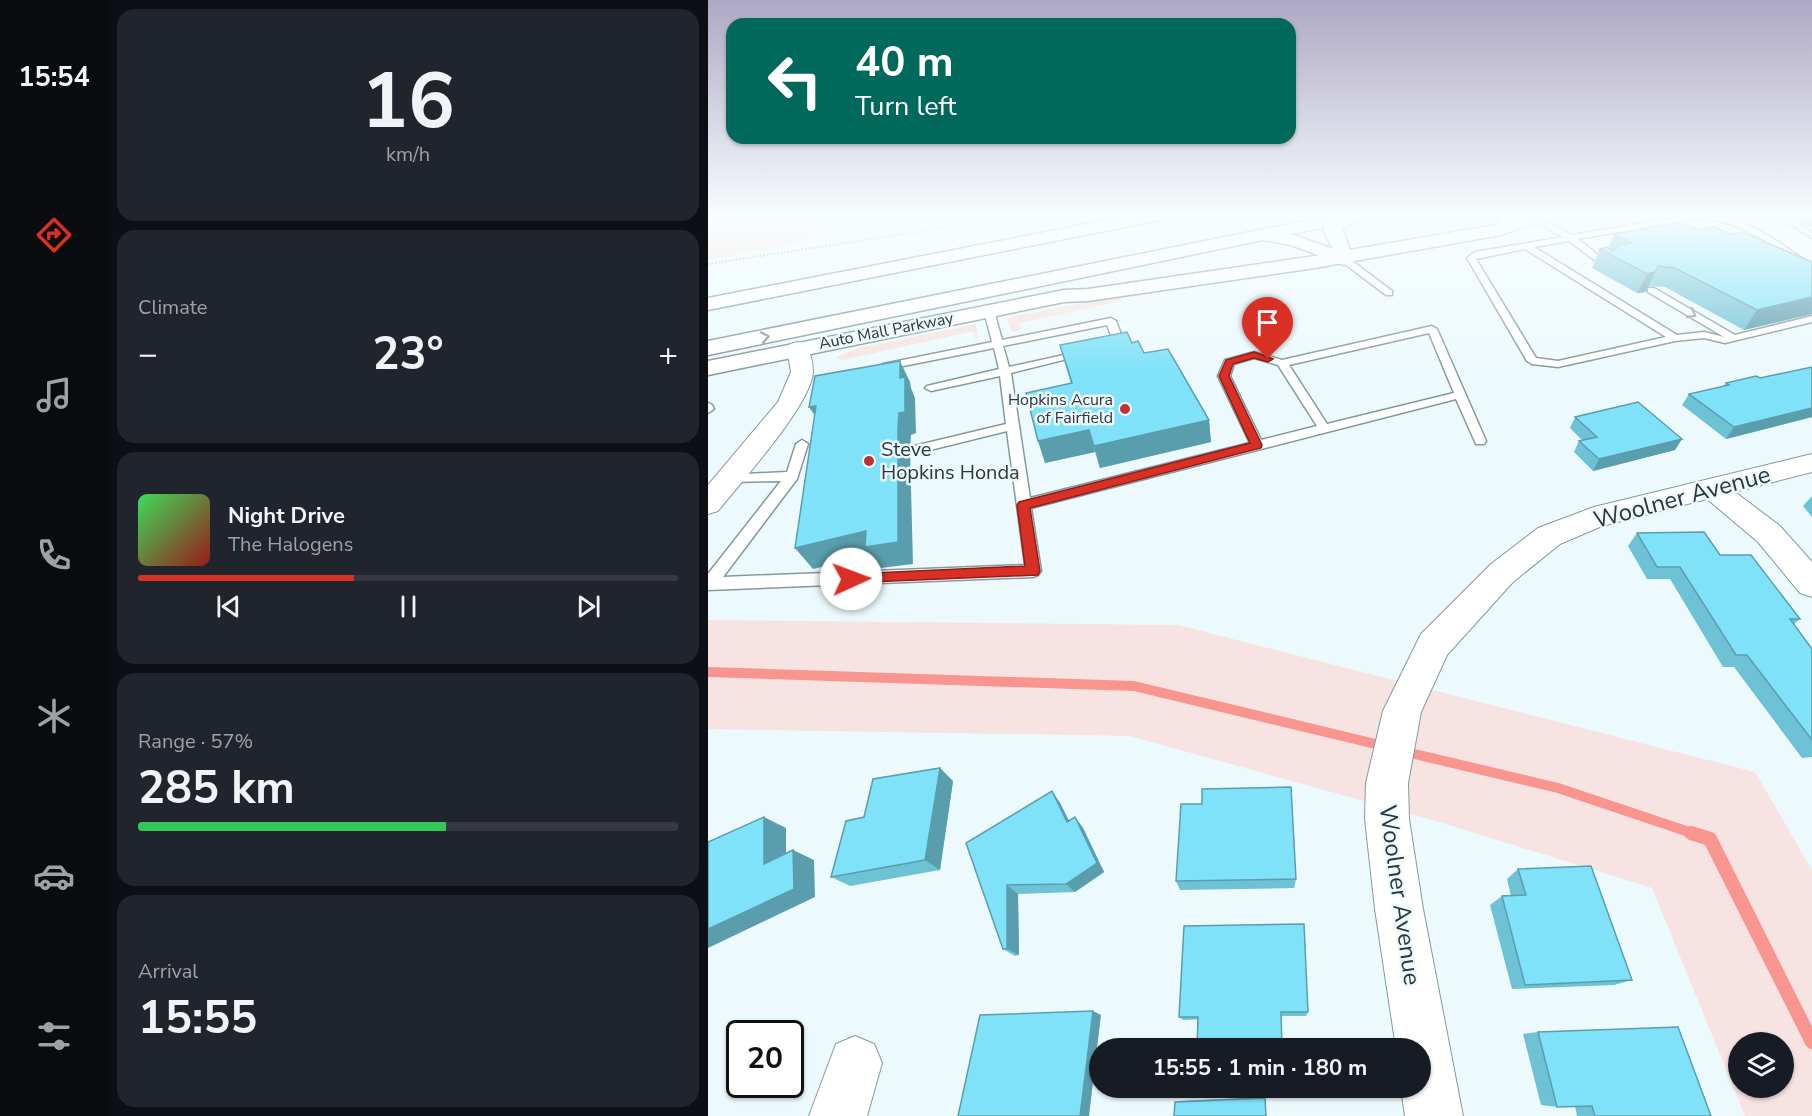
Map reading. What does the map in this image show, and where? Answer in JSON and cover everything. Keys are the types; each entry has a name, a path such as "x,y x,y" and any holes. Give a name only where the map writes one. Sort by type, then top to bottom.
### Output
{"main road":[{"path":"708,304 901,266"},
{"path":"708,348 1104,266"},
{"name":"Auto Mall Parkway","path":"708,368 1064,296 1089,295 1210,276 1295,266"},
{"path":"708,329 729,324"}],"street":[{"path":"708,504 789,404 802,372 798,349"},
{"name":"Woolner Avenue","path":"1434,1116 1387,819 1387,783 1402,711 1434,645 1502,573 1549,536 1594,518 1812,463"},
{"path":"1713,489 1769,534 1812,584"},
{"path":"838,1116 855,1063"}],"lane":[{"path":"1353,266 1389,293"},
{"path":"1475,266 1532,361 1558,364 1675,338 1704,335 1725,340 1812,319"},
{"path":"1559,266 1675,338"},
{"path":"1651,291 1734,338"},
{"path":"802,444 792,476 709,584 1033,571 1005,372 988,311"},
{"path":"876,369 1111,321 1120,345 932,388"},
{"path":"1257,445 1224,376 1229,362 1254,355 1282,363 1432,329 1480,441"},
{"path":"1282,363 1324,428"},
{"path":"1023,505 1460,395"},
{"path":"918,449 1012,426"},
{"path":"729,478 792,476"}],"shaded area":[{"path":"1120,296 1122,301 1019,323 1021,330 1012,332 1008,322 1009,317"},
{"path":"976,324 978,338 976,339 974,331 842,360 837,357 858,348"},
{"path":"708,620 1178,625 1755,772 1812,870 1812,1116 1745,1116 1738,1098 1794,1098 1794,1032 1728,1032 1728,1074 1652,888 1436,821 1130,736 708,729"}],"building":[{"path":"1632,266 1658,266 1655,272 1647,274"},
{"path":"1659,266 1812,266 1812,297 1757,310 1675,268"},
{"name":"Hopkins Acura of Fairfield","path":"1127,332 1132,343 1138,341 1144,353 1168,349 1209,420 1094,446 1089,430 1038,441 1026,393 1072,383 1060,345"},
{"name":"Steve Hopkins Honda","path":"900,361 900,378 905,377 905,412 899,413 898,428 898,542 865,547 866,531 795,548 816,406 809,407 815,376"},
{"path":"1812,367 1812,408 1734,427 1689,394 1756,376 1760,378"},
{"path":"1638,402 1682,439 1599,459 1579,441 1597,437 1575,417"},
{"path":"1704,532 1720,555 1751,555 1800,619 1790,619 1812,649 1812,740 1747,655 1736,655 1680,567 1657,567 1637,533"},
{"path":"940,768 925,860 831,877 846,821 864,817 873,779"},
{"path":"1291,787 1296,879 1176,881 1181,804 1202,804 1202,789"},
{"path":"1052,791 1067,822 1075,817 1097,863 1066,884 1007,885 1007,949 1003,949 966,843"},
{"path":"764,817 764,864 793,850 794,889 708,929 708,842"},
{"path":"1591,866 1632,980 1525,985 1502,896 1526,895 1518,869"},
{"path":"1304,924 1308,1012 1281,1012 1282,1038 1197,1038 1198,1017 1179,1017 1184,926"},
{"path":"1093,1011 1080,1116 958,1116 980,1015"},
{"path":"1678,1027 1711,1116 1595,1116 1592,1106 1557,1107 1538,1032"},
{"path":"1265,1098 1266,1116 1174,1116 1175,1102"}],"waterway":[{"path":"708,672 1134,686 1384,746"},
{"path":"1402,751 1558,788 1695,834"},
{"path":"1691,833 1710,839 1812,1042"}],"place":[{"name":"Hopkins Acura of Fairfield","path":"1125,409"},
{"name":"Steve Hopkins Honda","path":"869,461"}],"route":[{"path":"851,579 1033,571 1023,505 1257,445 1224,376 1229,362 1254,355 1268,359"}]}
